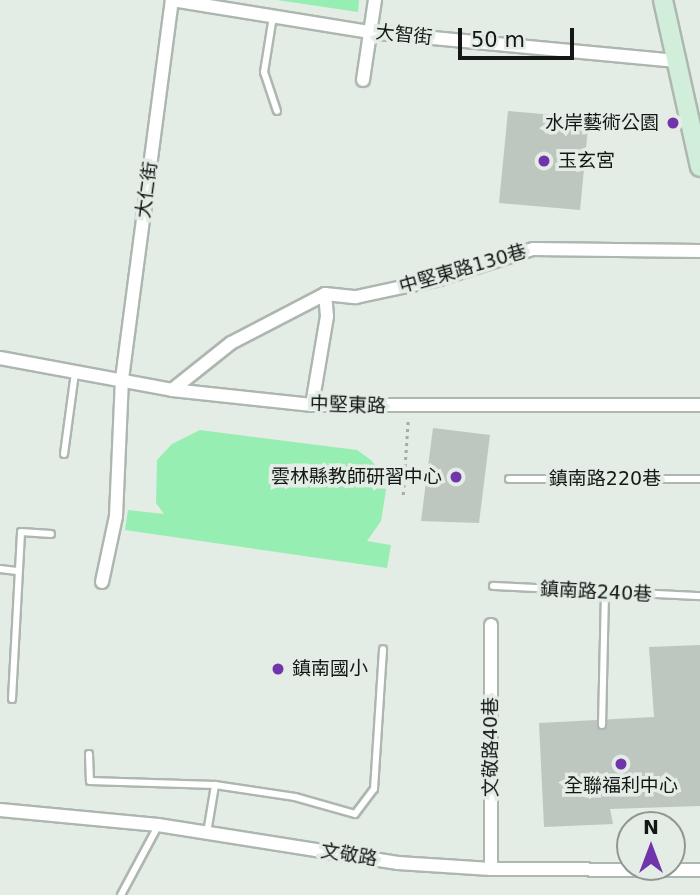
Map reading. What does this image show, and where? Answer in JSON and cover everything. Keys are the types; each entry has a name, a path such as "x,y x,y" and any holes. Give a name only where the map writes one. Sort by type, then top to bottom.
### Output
{"street":[{"name":"大智街","path":"172,0 370,32 679,61"},
{"name":"大仁街","path":"102,582 116,516 122,379 172,0"},
{"path":"363,80 374,0"},
{"path":"663,0 679,61 700,167"},
{"name":"中堅東路130巷","path":"325,294 356,297 416,284 533,249 700,251"},
{"path":"173,390 231,343 325,294 327,316 312,404"},
{"name":"中堅東路","path":"0,358 173,390 312,404 700,405"},
{"name":"文敬路40巷","path":"491,625 491,869"},
{"name":"文敬路","path":"0,810 158,825 398,863 491,869 700,870"}],"lane":[{"path":"272,16 264,72 277,111"},
{"path":"64,454 76,371"},
{"name":"鎮南路220巷","path":"509,479 700,479"},
{"path":"12,699 21,532 51,534"},
{"path":"0,569 17,571"},
{"name":"鎮南路240巷","path":"493,586 605,594 700,596"},
{"path":"603,725 605,594"},
{"path":"89,754 90,781 215,785 295,797 355,814 374,789 383,649"},
{"path":"206,833 215,785"},
{"path":"121,895 158,825"}],"path":[{"path":"403,495 408,406"}],"green space":[{"path":"277,0 359,0 358,12"},
{"path":"200,430 357,450 371,460 383,475 386,490 381,521 367,541 391,545 387,568 125,530 128,510 164,514 156,503 157,460 172,444"}],"building":[{"name":"玉玄宮","path":"508,111 589,118 580,210 499,203"},
{"name":"雲林縣教師研習中心","path":"433,428 490,435 479,523 421,521"},
{"name":"全聯福利中心","path":"700,645 700,806 610,809 613,824 544,827 539,723 654,717 649,647"}],"place":[{"name":"水岸藝術公園","path":"673,123"},
{"name":"玉玄宮","path":"544,161"},
{"name":"雲林縣教師研習中心","path":"456,477"},
{"name":"鎮南國小","path":"278,669"},
{"name":"全聯福利中心","path":"621,764"}]}
